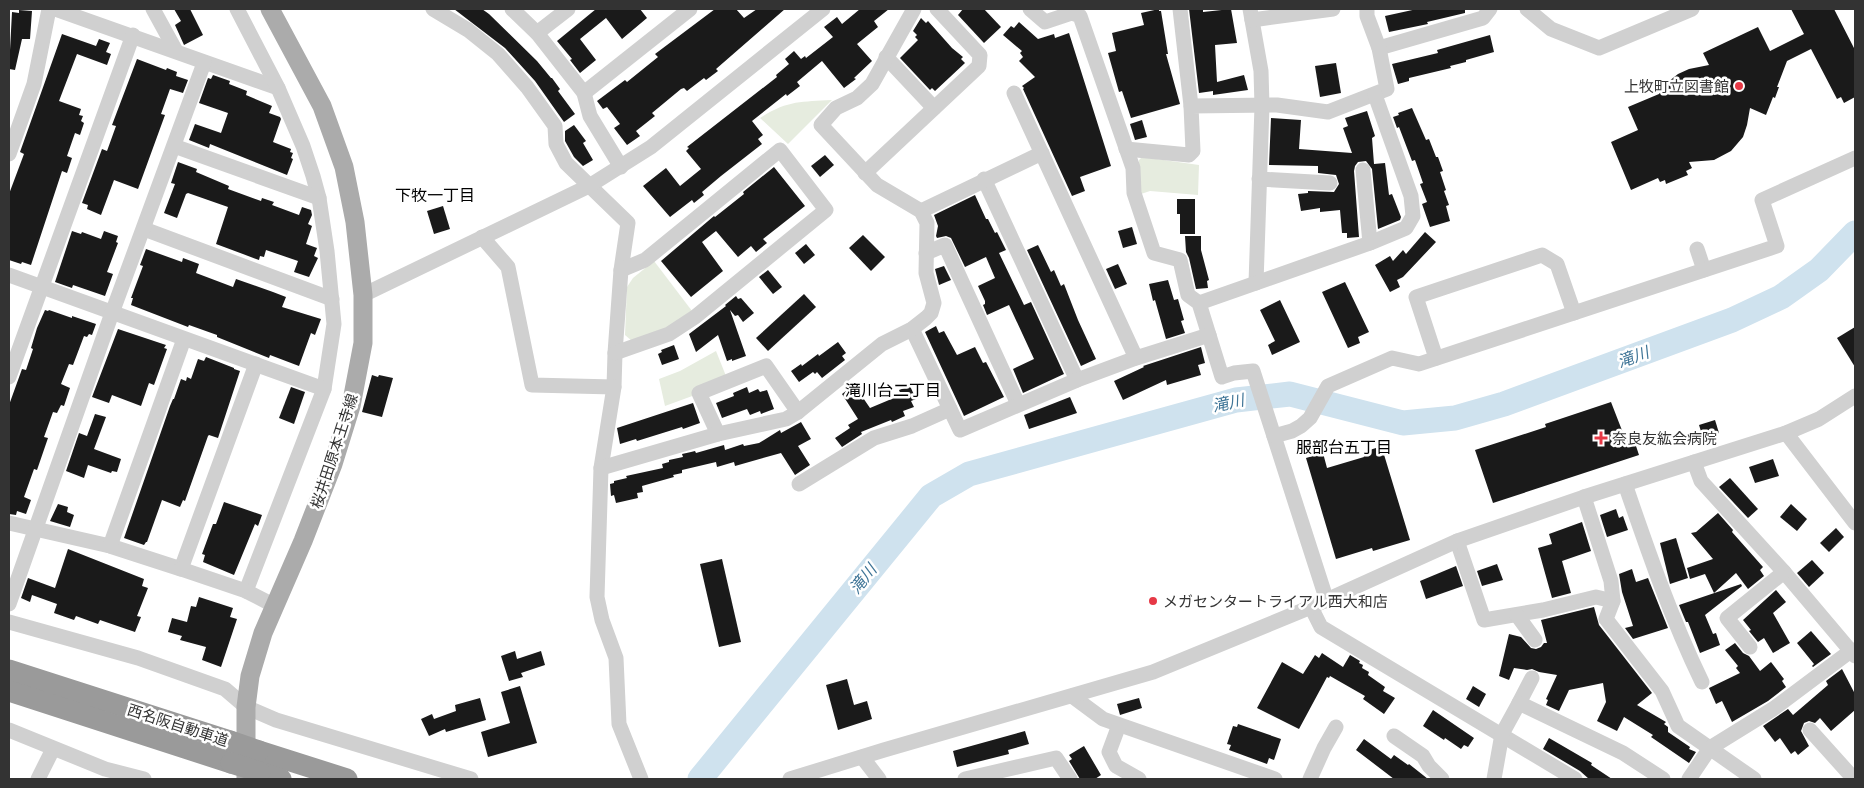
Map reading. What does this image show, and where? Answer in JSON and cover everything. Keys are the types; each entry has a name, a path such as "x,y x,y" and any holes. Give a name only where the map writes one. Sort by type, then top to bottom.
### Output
{"highway":[{"name":"西名阪自動車道","path":"9,670 347,779"},
{"name":"西名阪自動車道","path":"9,692 231,763 253,776 281,779"}],"main road":[{"name":"桜井田原本王寺線","path":"253,776 246,707 250,676 263,633 303,542 352,406 363,344 363,295 355,222 344,167 322,106 270,9"}],"street":[{"path":"9,154 34,84 49,9"},
{"path":"55,9 278,88"},
{"path":"153,9 176,51"},
{"path":"237,9 278,88 303,146 319,198 327,250 334,324 324,388 246,591"},
{"path":"433,9 468,30 498,54 527,87 555,126 556,144 566,163 628,224 621,270 614,387 601,468 597,597 602,620 616,658 619,724 641,779"},
{"path":"512,9 537,34 584,93 590,116 621,167"},
{"path":"537,34 568,9"},
{"path":"584,93 690,9"},
{"path":"363,295 589,186 621,167 651,147 823,9"},
{"path":"601,468 718,434 786,419 798,412 882,344 912,328 931,313 934,303 926,273 927,223 921,211 878,185 821,125 836,108 857,98 872,84 914,9"},
{"path":"865,173 979,66 980,55 937,9"},
{"path":"1030,9 1044,22 1072,13 1085,13 1133,168 1134,193 1154,253 1180,260 1188,295 1199,303 1222,377 1234,373 1253,371 1327,601"},
{"path":"1126,149 1188,156 1194,151 1180,9"},
{"path":"1256,283 1262,106 1261,71 1251,15 1333,9"},
{"path":"1191,106 1277,105 1328,112 1387,89 1379,48 1367,16 1367,9"},
{"path":"1379,48 1483,18 1490,9"},
{"path":"1527,9 1551,28 1599,48 1692,9"},
{"path":"9,377 133,36"},
{"path":"886,57 934,108"},
{"path":"9,604 112,313 204,63"},
{"path":"1014,93 1136,358"},
{"path":"1199,303 1370,243 1406,228 1413,216 1412,196 1375,95"},
{"path":"174,146 319,198"},
{"path":"615,353 669,334 695,317 826,210 780,150 645,260 621,270"},
{"path":"921,211 984,179 1042,153"},
{"path":"1274,436 1292,432 1310,418 1328,386 1392,358 1419,364 1777,246 1762,200 1855,158"},
{"path":"1363,170 1370,243"},
{"path":"984,179 1077,380"},
{"path":"1259,179 1330,183"},
{"path":"144,229 332,299"},
{"path":"482,237 508,267 532,385 614,387"},
{"path":"926,253 945,245 1018,404"},
{"path":"1697,249 1704,270"},
{"path":"1436,358 1416,298 1542,256 1557,264 1574,313"},
{"path":"9,275 324,388"},
{"path":"912,328 960,430 1077,380 1136,358 1209,335"},
{"path":"110,546 184,339"},
{"path":"181,569 256,364"},
{"path":"718,434 699,393 766,366 798,412"},
{"path":"790,779 862,756 1153,672 1312,608 1457,541 1584,497 1786,433 1819,419 1855,396"},
{"path":"799,484 874,438 912,426 950,409"},
{"path":"1786,433 1855,523"},
{"path":"1689,779 1710,748 1773,709 1853,653 1784,572 1701,481 1694,462"},
{"path":"1625,484 1660,587 1702,682"},
{"path":"1584,497 1611,581 1613,600 1606,619 1662,691 1678,726 1754,779"},
{"path":"9,523 110,546 246,591 275,606"},
{"path":"1457,541 1484,620 1517,615 1596,597 1613,600"},
{"path":"1750,646 1727,618 1784,572"},
{"path":"1312,608 1321,627 1575,779"},
{"path":"1517,615 1535,640"},
{"path":"9,622 147,661 225,689 246,707 276,720 471,779"},
{"path":"1494,779 1502,734 1532,678"},
{"path":"1072,696 1104,719 1275,779"},
{"path":"1519,703 1623,753 1663,779"},
{"path":"1119,725 1109,752 1116,766 1139,779"},
{"path":"1310,779 1336,727"},
{"path":"9,730 105,769 144,779"},
{"path":"1810,730 1854,779"},
{"path":"1394,736 1423,756 1429,766 1442,779"},
{"path":"38,779 53,749"},
{"path":"862,756 879,779"},
{"path":"965,779 1056,758 1070,779"}],"shaded area":[{"path":"832,100 788,144 760,118 779,108 795,103"},
{"path":"1142,157 1199,165 1198,195 1150,191 1141,194 1138,180 1139,160"},
{"path":"654,261 692,311 666,328 632,341 625,335 627,287 633,278"},
{"path":"716,351 726,376 695,395 665,406 659,379 680,371"}],"building":[{"path":"174,9 190,9 203,35 184,45 175,25 181,21"},
{"path":"454,9 482,9 489,14 552,78 560,89 558,91 575,114 564,122 535,81 505,48"},
{"path":"596,9 640,9 647,18 622,39 606,18 580,39 596,60 580,73 570,60 572,59 557,41"},
{"path":"715,9 736,9 744,18 757,9 785,9 716,69 718,71 706,80 704,78 687,91 684,88 681,89 652,113 655,116 636,131 640,136 627,145 614,128 620,124 607,107 603,109 597,101 625,80 627,82 658,57 655,54"},
{"path":"860,9 889,9 874,21 878,27 857,44 872,61 854,78 856,79 844,88 822,61 797,82 800,86 787,96 786,94 752,121 763,135 758,139 762,144 702,192 704,195 694,203 692,200 670,217 643,186 666,168 680,186 701,169 686,151 689,148 687,147 777,77 776,75 789,64 785,59 794,51 801,59 805,56 806,58 833,37 824,27 837,17 842,24"},
{"path":"963,9 984,9 1001,27 984,43 958,15"},
{"path":"1159,9 1161,11 1168,54 1166,54 1180,104 1131,118 1122,91 1119,92 1108,53 1116,51 1112,33 1144,25 1141,13"},
{"path":"1189,9 1203,9 1203,12 1231,9 1237,43 1215,45 1217,82 1244,75 1248,90 1213,95 1213,91 1199,93"},
{"path":"1417,9 1465,9 1465,13 1427,22 1428,24 1389,32 1385,16"},
{"path":"1791,9 1834,9 1855,50 1855,97 1844,103 1841,97 1837,99 1811,49 1787,61 1775,98 1773,97 1766,115 1750,108 1743,137 1731,151 1714,160 1689,162 1692,168 1686,171 1688,175 1666,184 1665,180 1660,182 1658,178 1631,190 1611,142 1638,130 1628,107 1659,94 1668,82 1678,74 1689,69 1709,65 1703,53 1758,27 1770,51 1804,34"},
{"path":"19,10 32,11 30,39 22,39 15,70 9,69 12,12 19,13"},
{"path":"921,18 926,23 928,21 952,48 963,57 961,59 965,63 935,91 932,88 930,90 900,58 918,40 915,37 917,35 913,31"},
{"path":"1019,22 1038,39 1054,34 1055,38 1069,33 1111,166 1080,177 1085,191 1072,196 1022,86 1035,77 1019,61 1023,57 1020,53 1022,51 1003,35 1011,26 1014,28"},
{"path":"62,34 96,46 99,39 110,43 106,52 111,54 107,65 77,54 59,101 81,109 79,115 83,116 81,121 84,123 80,135 75,133 67,156 72,158 67,173 62,171 31,265 22,262 21,264 9,260 9,194 24,154 20,152"},
{"path":"1490,35 1494,52 1466,60 1466,62 1450,66 1451,68 1409,78 1409,81 1398,84 1392,64 1438,53 1437,50"},
{"path":"137,59 177,72 176,76 188,80 183,93 170,89 161,114 165,115 138,189 114,180 101,215 87,209 88,205 82,203 102,149 107,151 116,126 112,125"},
{"path":"1336,63 1341,93 1320,97 1315,66"},
{"path":"213,75 230,81 229,84 247,91 246,95 272,106 269,113 281,119 273,142 291,149 290,152 293,153 291,158 293,159 287,175 210,144 209,148 189,140 195,124 221,133 228,113 199,103 208,78 211,79"},
{"path":"1412,108 1426,140 1429,139 1436,157 1438,157 1443,171 1440,172 1446,190 1444,191 1449,205 1446,206 1450,221 1430,227 1422,204 1427,202 1420,184 1423,183 1415,160 1412,161 1399,127 1397,128 1393,117"},
{"path":"1367,111 1375,136 1372,138 1374,164 1385,163 1389,195 1392,194 1401,217 1400,220 1378,229 1372,169 1366,161 1358,162 1354,171 1359,237 1347,238 1347,233 1342,233 1340,210 1320,212 1320,208 1301,211 1298,194 1308,193 1308,191 1334,192 1339,184 1336,175 1318,173 1318,166 1269,165 1271,118 1301,120 1299,149 1352,153 1343,128 1348,126 1345,118"},
{"path":"1142,120 1147,137 1135,140 1130,124"},
{"path":"574,125 586,141 583,143 593,160 583,166 574,157 565,141 565,131"},
{"path":"825,155 834,165 820,177 811,166"},
{"path":"178,162 197,169 196,172 229,186 228,189 261,201 262,198 274,202 272,205 299,215 302,207 311,210 312,215 308,224 312,226 306,244 317,248 314,256 318,258 309,277 294,272 298,261 266,250 264,257 260,256 259,260 216,244 228,207 188,193 177,218 164,213 175,184 171,183"},
{"path":"774,167 805,206 763,239 767,243 756,252 751,246 738,257 716,231 702,242 723,271 691,297 661,261 714,216 744,194 743,192"},
{"path":"975,195 986,219 988,219 995,233 997,232 1006,250 999,253 1024,305 1031,302 1064,374 1023,393 1013,369 1034,359 1009,305 987,315 983,305 985,301 978,286 995,278 986,257 965,267 951,238 946,236 937,238 936,236 938,226 934,215"},
{"path":"1177,199 1195,199 1195,234 1180,234 1180,214 1177,214"},
{"path":"443,206 450,229 434,234 427,211"},
{"path":"1132,227 1137,244 1123,248 1118,231"},
{"path":"72,231 81,234 82,232 101,239 104,231 118,236 116,242 118,243 107,272 113,274 105,296 73,285 72,288 55,282"},
{"path":"1425,232 1436,242 1403,277 1397,280 1400,287 1390,292 1375,265 1390,256 1393,261 1403,250 1406,254"},
{"path":"863,235 885,257 871,271 849,248"},
{"path":"1185,236 1201,236 1201,250 1209,280 1207,281 1208,288 1196,289 1186,252"},
{"path":"806,244 815,255 804,264 795,253"},
{"path":"1038,245 1051,272 1054,270 1061,286 1064,284 1096,359 1081,366 1027,250"},
{"path":"146,249 182,262 183,258 199,264 196,273 233,287 236,279 286,297 282,307 321,319 315,335 311,333 299,366 270,355 269,358 217,337 217,335 189,325 188,327 131,305 133,298 131,298 143,266 140,265"},
{"path":"1118,264 1127,284 1115,289 1106,269"},
{"path":"944,266 951,280 939,285 935,269"},
{"path":"768,270 782,287 773,294 759,277"},
{"path":"1168,280 1174,300 1178,299 1184,320 1181,321 1185,333 1166,339 1149,284"},
{"path":"1345,282 1369,332 1358,337 1360,343 1348,348 1322,292"},
{"path":"804,294 816,307 768,351 756,338"},
{"path":"736,296 738,299 741,298 754,313 743,322 738,315 735,316 730,310 746,356 727,361 718,335 696,352 689,334"},
{"path":"1280,300 1300,342 1272,355 1268,345 1275,341 1260,310"},
{"path":"45,310 96,324 92,335 84,336 73,365 69,364 61,384 70,388 64,406 61,405 57,413 53,412 44,437 48,438 37,470 34,469 24,497 31,500 26,514 17,511 16,515 9,514 9,405 22,369 26,370 37,328"},
{"path":"936,326 939,333 944,331 957,355 975,347 983,363 986,362 1004,397 964,416 925,332"},
{"path":"1855,327 1855,367 1837,338"},
{"path":"118,329 166,345 164,348 167,349 154,385 149,383 141,406 112,395 109,403 92,397"},
{"path":"838,342 846,353 842,356 845,360 822,378 817,372 815,374 813,372 799,382 791,371 801,364 802,366 818,354 819,356"},
{"path":"674,345 679,359 662,365 658,354 662,352 661,350"},
{"path":"1201,347 1205,363 1198,365 1201,375 1167,385 1166,380 1123,400 1114,381 1143,366"},
{"path":"206,357 240,371 218,438 208,436 185,501 183,500 180,507 162,500 147,542 144,545 124,538 181,379 186,381 187,377 191,379 198,359 204,361"},
{"path":"372,375 393,378 382,417 362,412"},
{"path":"910,386 916,399 911,401 914,407 903,411 905,416 861,432 862,434 842,447 835,438 850,428 848,425 858,419 842,394 851,387 854,391 857,389 870,408 901,395 899,390"},
{"path":"291,387 305,392 294,424 279,418"},
{"path":"747,387 749,393 758,389 760,392 767,390 774,409 761,414 760,411 750,415 747,409 722,418 716,403 734,396 733,393"},
{"path":"1070,397 1077,413 1029,429 1024,415"},
{"path":"1611,402 1623,433 1627,432 1631,445 1635,443 1639,455 1493,503 1475,450 1546,427 1545,424"},
{"path":"693,403 700,423 620,444 617,428"},
{"path":"95,414 106,417 94,449 121,459 117,472 112,471 111,473 88,465 84,478 66,471 79,433 87,436"},
{"path":"1715,420 1719,433 1703,438 1699,425"},
{"path":"801,422 811,439 798,446 810,465 795,475 781,453 735,466 734,462 717,467 716,462 682,470 682,473 673,475 674,477 642,486 643,492 637,493 638,498 616,503 614,495 611,496 610,484 614,483 614,481 627,478 626,476 663,468 662,464 669,462 669,460 683,457 682,454 695,451 696,453 724,445 725,450 743,444 744,446 759,443 780,430 781,433"},
{"path":"1376,448 1377,450 1382,448 1410,540 1373,551 1372,548 1336,559 1306,458 1323,453 1327,468 1364,457 1363,452"},
{"path":"1773,459 1779,476 1755,483 1749,467"},
{"path":"1730,478 1758,509 1748,518 1719,487"},
{"path":"224,502 262,515 258,526 255,524 234,575 203,562 205,555 202,554 213,524 216,524"},
{"path":"58,504 68,507 67,512 74,515 70,527 50,521"},
{"path":"1791,504 1807,519 1797,531 1780,517"},
{"path":"1616,509 1619,518 1623,516 1628,530 1607,537 1600,515"},
{"path":"1718,513 1763,567 1760,570 1764,576 1748,589 1736,573 1714,593 1705,574 1690,579 1687,568 1713,559 1691,533 1696,532"},
{"path":"1582,522 1591,551 1562,561 1571,593 1552,598 1538,548 1552,544 1549,534"},
{"path":"1836,528 1844,537 1829,552 1820,543"},
{"path":"1676,538 1688,578 1670,584 1660,543"},
{"path":"68,549 144,579 142,586 148,588 137,616 141,617 135,632 100,620 98,624 76,616 74,620 54,613 57,604 32,595 30,602 21,598 28,578 55,588"},
{"path":"722,559 741,642 719,647 700,564"},
{"path":"1812,560 1824,573 1809,587 1797,573"},
{"path":"1497,564 1503,580 1482,586 1477,571"},
{"path":"1456,566 1463,586 1426,599 1420,581"},
{"path":"1632,569 1636,582 1648,578 1668,628 1633,639 1625,628 1633,626 1622,592 1619,574"},
{"path":"1741,584 1742,586 1705,615 1713,634 1716,633 1720,645 1700,653 1679,605"},
{"path":"1776,590 1786,602 1773,613 1790,643 1773,653 1764,638 1758,642 1743,620"},
{"path":"199,597 233,608 230,617 237,619 221,667 202,660 206,647 180,640 182,636 168,632 172,618 187,622 191,606 196,607"},
{"path":"1594,607 1599,625 1652,693 1637,705 1666,722 1664,724 1668,727 1668,732 1690,747 1689,749 1696,752 1689,763 1651,737 1653,735 1624,717 1617,731 1597,721 1606,702 1603,683 1569,690 1559,711 1546,705 1548,700 1546,699 1557,675 1532,669 1514,668 1509,680 1499,676 1509,634 1521,637 1531,648 1536,649 1547,643 1541,620"},
{"path":"1811,631 1831,654 1813,667 1814,664 1797,643"},
{"path":"1735,643 1743,653 1749,656 1760,671 1771,662 1784,679 1782,681 1786,687 1768,701 1732,722 1722,701 1716,704 1709,688 1740,673 1736,668 1738,666 1725,650"},
{"path":"515,651 517,659 541,651 545,665 521,673 523,677 509,681 501,656"},
{"path":"1322,653 1343,667 1350,655 1360,661 1359,663 1363,665 1362,668 1369,672 1368,675 1385,687 1383,691 1395,698 1384,714 1363,699 1365,696 1330,676 1329,678 1327,677 1299,729 1257,708 1282,662 1303,674 1315,655 1319,658"},
{"path":"1842,669 1855,694 1855,710 1831,731 1820,718 1815,723 1809,721 1804,723 1801,731 1809,746 1798,755 1795,751 1791,754 1780,738 1775,742 1763,726 1788,709 1793,715 1828,685 1826,681"},
{"path":"847,679 854,705 867,701 872,719 838,730 826,685"},
{"path":"520,686 537,743 488,757 481,732 510,723 501,692"},
{"path":"1473,686 1486,694 1479,707 1466,699"},
{"path":"480,698 486,720 446,732 445,729 429,736 421,719 432,714 434,719 456,711 455,705"},
{"path":"1139,698 1142,708 1120,715 1117,704"},
{"path":"1433,710 1474,738 1468,747 1464,745 1461,749 1423,726"},
{"path":"1238,724 1281,739 1274,760 1269,758 1267,764 1229,750 1231,745 1227,744 1233,726 1237,727"},
{"path":"1025,731 1029,744 1008,750 1009,754 957,767 953,751"},
{"path":"1549,738 1592,763 1591,765 1612,779 1589,779 1580,771 1543,749"},
{"path":"1364,739 1391,759 1394,755 1409,764 1428,779 1394,779 1356,750"},
{"path":"1084,746 1101,775 1095,779 1080,779 1069,761 1072,759 1069,755"}],"waterway":[{"name":"滝川","path":"700,779 931,496 969,474 1236,400 1290,394 1403,423 1455,418 1504,404 1732,320 1781,297 1819,270 1855,233"}],"place":[{"name":"上牧町立図書館","path":"1739,86"},
{"name":"奈良友紘会病院","path":"1601,438"},
{"name":"メガセンタートライアル西大和店","path":"1153,601"}],"district":[{"name":"下牧一丁目","path":"435,195"},
{"name":"滝川台二丁目","path":"893,390"},
{"name":"服部台五丁目","path":"1344,447"}]}
